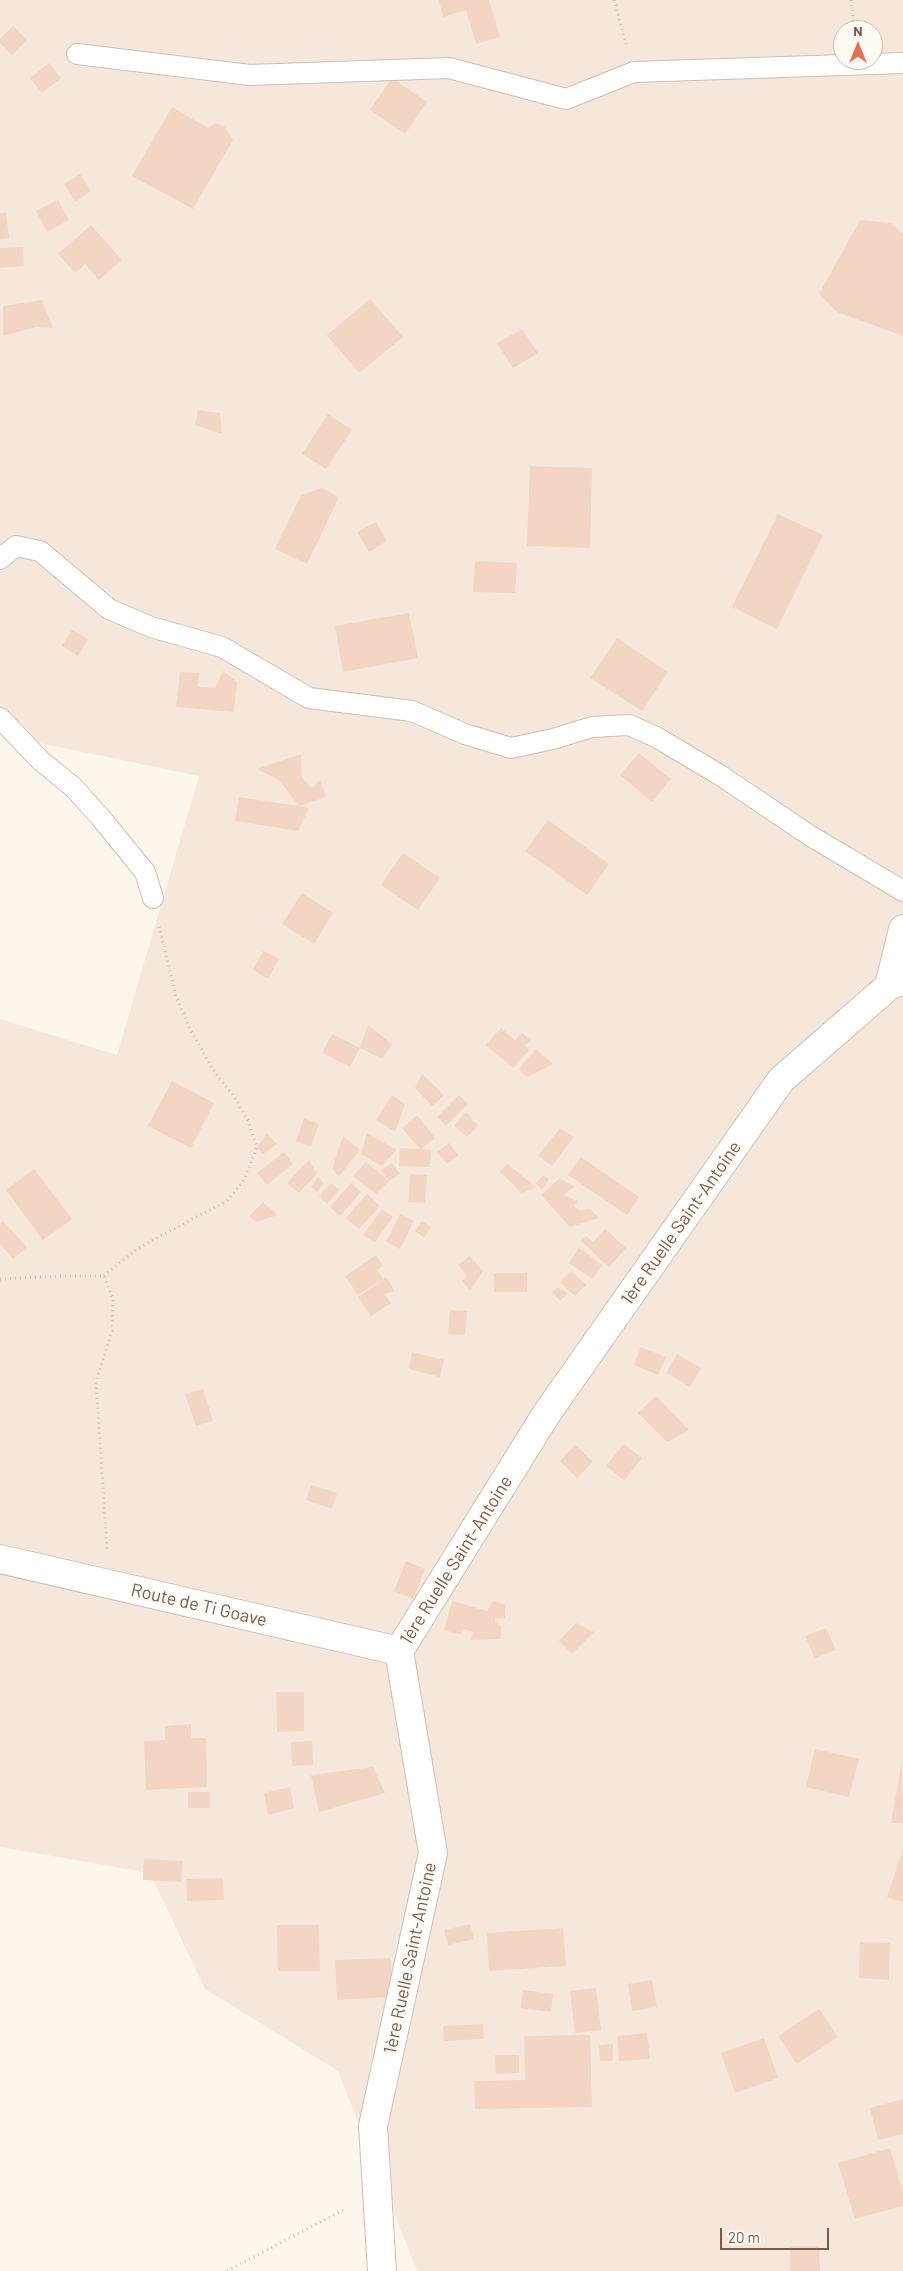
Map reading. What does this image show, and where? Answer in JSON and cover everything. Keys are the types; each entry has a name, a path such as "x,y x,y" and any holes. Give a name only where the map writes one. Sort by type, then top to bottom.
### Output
{"street":[{"path":"896,983 903,929"},
{"name":"1ère Ruelle Saint-Antoine","path":"382,2271 373,2126 434,1853 399,1651 547,1413 781,1080 896,983"},
{"name":"Route de Ti Goave","path":"0,1559 399,1651"}],"lane":[{"path":"77,54 250,75 449,68 566,99 634,72 903,63"},
{"path":"0,559 16,546 40,550 109,609 151,627 222,647 309,698 412,711 465,734 511,748 553,739 592,726 629,725 656,737 720,775 809,835 903,890"},
{"path":"0,718 40,760 73,787 101,818 145,872 152,898"}],"path":[{"path":"614,0 634,72"},
{"path":"851,0 854,20"},
{"path":"0,1279 104,1276 138,1248 227,1201 244,1180 257,1148 248,1122 235,1098 213,1070 189,1026 176,996 152,898"},
{"path":"104,1276 113,1299 112,1331 96,1382 109,1585"},
{"path":"227,2271 377,2192"}],"shaded area":[{"path":"0,0 903,0 903,2271 417,2271 338,2071 205,1989 150,1873 0,1847 0,1019 117,1055 199,776 0,735"}],"building":[{"path":"439,0 489,0 500,37 476,44 466,10 443,17"},
{"path":"13,26 27,40 12,55 0,43 0,39"},
{"path":"49,63 61,78 42,93 30,78"},
{"path":"392,78 427,102 405,134 370,110"},
{"path":"172,107 208,128 216,123 225,127 233,140 193,209 132,176"},
{"path":"80,174 91,191 75,202 64,184"},
{"path":"58,200 69,220 47,232 36,211"},
{"path":"6,212 9,238 0,239 0,213"},
{"path":"860,220 891,223 903,234 903,336 837,312 819,294"},
{"path":"91,225 122,260 99,280 85,264 75,273 58,254"},
{"path":"23,247 24,266 0,268 0,248"},
{"path":"370,299 403,337 359,373 327,335"},
{"path":"42,300 53,328 36,327 3,336 3,306"},
{"path":"522,329 538,353 513,368 497,343"},
{"path":"198,410 220,413 222,434 195,425"},
{"path":"328,414 352,430 326,469 302,454"},
{"path":"530,466 592,468 590,548 527,546"},
{"path":"322,488 339,497 307,564 275,549 301,495"},
{"path":"778,514 823,535 777,629 732,607"},
{"path":"376,522 387,541 369,552 357,532"},
{"path":"475,561 517,563 515,593 473,592"},
{"path":"409,613 418,658 343,672 335,626"},
{"path":"72,630 88,639 78,656 62,646"},
{"path":"617,638 668,672 642,711 590,678"},
{"path":"223,671 237,682 234,712 176,707 180,672 199,673 198,687 215,688"},
{"path":"639,753 671,779 652,802 620,775"},
{"path":"301,754 302,778 312,788 320,780 326,797 299,806 279,780 257,769"},
{"path":"239,797 309,808 298,831 235,821"},
{"path":"548,820 609,864 587,895 525,851"},
{"path":"403,853 440,878 418,910 381,885"},
{"path":"302,893 333,913 314,944 282,924"},
{"path":"263,951 279,959 268,979 253,970"},
{"path":"368,1025 392,1044 382,1059 360,1048"},
{"path":"501,1028 515,1040 522,1033 530,1040 525,1046 529,1050 513,1068 486,1045"},
{"path":"332,1034 360,1048 350,1067 322,1053"},
{"path":"536,1049 553,1064 527,1077 519,1069"},
{"path":"422,1074 444,1095 432,1106 415,1088"},
{"path":"172,1081 214,1103 191,1148 148,1126"},
{"path":"392,1095 405,1104 395,1132 376,1120"},
{"path":"459,1095 468,1104 446,1126 437,1117"},
{"path":"466,1112 478,1126 467,1137 454,1126"},
{"path":"417,1115 435,1138 421,1149 431,1150 430,1167 399,1166 400,1148 420,1149 402,1128"},
{"path":"304,1118 319,1124 311,1147 296,1141"},
{"path":"560,1128 574,1137 552,1166 538,1156"},
{"path":"367,1133 397,1150 381,1166 361,1154"},
{"path":"267,1134 277,1144 263,1154 257,1147"},
{"path":"343,1136 360,1150 339,1176 332,1169"},
{"path":"449,1143 458,1155 447,1164 437,1152"},
{"path":"284,1152 293,1164 267,1185 257,1173"},
{"path":"581,1157 639,1197 627,1215 568,1175"},
{"path":"309,1160 317,1174 299,1193 287,1183"},
{"path":"366,1162 389,1181 376,1194 353,1176"},
{"path":"392,1163 400,1174 389,1181 381,1170"},
{"path":"507,1164 536,1187 522,1193 500,1172"},
{"path":"34,1169 72,1219 43,1240 6,1190"},
{"path":"410,1174 427,1175 425,1203 408,1202"},
{"path":"544,1175 549,1179 542,1190 536,1183"},
{"path":"318,1177 324,1183 317,1192 311,1187"},
{"path":"560,1178 575,1187 563,1195 578,1201 574,1206 579,1211 590,1209 599,1218 570,1227 541,1195"},
{"path":"331,1183 339,1190 327,1204 319,1196"},
{"path":"351,1183 361,1192 340,1216 330,1207"},
{"path":"367,1194 380,1206 359,1229 346,1218"},
{"path":"263,1202 278,1215 256,1222 249,1216"},
{"path":"382,1209 393,1217 375,1242 363,1235"},
{"path":"400,1214 414,1221 400,1249 386,1242"},
{"path":"3,1221 27,1247 13,1259 0,1244 0,1223"},
{"path":"422,1221 431,1227 424,1238 415,1231"},
{"path":"605,1229 626,1248 609,1267 581,1241 586,1236 593,1242"},
{"path":"579,1248 602,1265 592,1279 569,1263"},
{"path":"376,1255 383,1266 377,1270 383,1279 358,1295 345,1276"},
{"path":"470,1256 483,1271 470,1290 462,1281 467,1276 458,1265"},
{"path":"571,1271 586,1285 575,1296 560,1282"},
{"path":"494,1273 527,1273 527,1292 494,1292"},
{"path":"386,1277 395,1291 384,1294 391,1303 371,1316 358,1297"},
{"path":"557,1287 568,1293 560,1301 552,1292"},
{"path":"450,1310 467,1311 465,1335 448,1334"},
{"path":"641,1347 666,1357 658,1375 634,1365"},
{"path":"412,1352 444,1360 440,1377 409,1369"},
{"path":"677,1354 701,1368 690,1387 666,1373"},
{"path":"203,1389 213,1421 196,1426 185,1394"},
{"path":"656,1396 689,1430 667,1442 638,1413"},
{"path":"624,1444 642,1458 624,1480 606,1466"},
{"path":"575,1445 593,1462 577,1478 560,1461"},
{"path":"311,1485 337,1493 332,1509 306,1500"},
{"path":"406,1561 425,1569 413,1599 394,1591"},
{"path":"452,1601 487,1611 493,1601 505,1605 505,1618 495,1618 495,1622 501,1626 501,1639 471,1640 473,1632 463,1629 461,1635 444,1630"},
{"path":"576,1623 594,1632 572,1654 559,1641"},
{"path":"826,1628 836,1650 815,1658 805,1636"},
{"path":"276,1692 304,1692 304,1731 277,1732"},
{"path":"191,1724 191,1738 206,1738 207,1787 146,1790 144,1741 165,1740 165,1726"},
{"path":"312,1741 313,1765 292,1766 291,1742"},
{"path":"815,1749 859,1759 849,1797 806,1787"},
{"path":"902,1762 903,1823 891,1823"},
{"path":"373,1767 385,1793 319,1812 311,1775"},
{"path":"290,1787 294,1808 268,1815 264,1793"},
{"path":"188,1792 210,1792 210,1808 188,1808"},
{"path":"903,1849 903,1902 887,1897"},
{"path":"144,1859 183,1861 181,1882 143,1880"},
{"path":"223,1878 224,1900 187,1901 186,1879"},
{"path":"470,1924 474,1939 448,1945 444,1930"},
{"path":"277,1925 319,1925 320,1971 278,1971"},
{"path":"563,1928 566,1966 489,1971 487,1933"},
{"path":"860,1942 890,1943 889,1980 859,1978"},
{"path":"391,1958 392,1997 337,2000 335,1960"},
{"path":"652,1980 657,2007 632,2011 628,1984"},
{"path":"596,1988 601,2030 575,2033 570,1991"},
{"path":"523,1990 553,1994 551,2012 521,2008"},
{"path":"819,2009 838,2037 797,2064 778,2036"},
{"path":"483,2024 484,2039 444,2041 443,2026"},
{"path":"647,2033 650,2059 619,2061 617,2036"},
{"path":"590,2035 592,2107 475,2109 474,2081 525,2080 524,2036"},
{"path":"764,2038 778,2078 735,2093 721,2053"},
{"path":"613,2044 613,2061 600,2061 599,2045"},
{"path":"495,2055 519,2055 519,2073 496,2074"},
{"path":"903,2099 903,2134 878,2140 870,2108"},
{"path":"890,2148 903,2193 903,2206 855,2219 838,2163"},
{"path":"790,2246 819,2246 820,2271 790,2271"}]}
